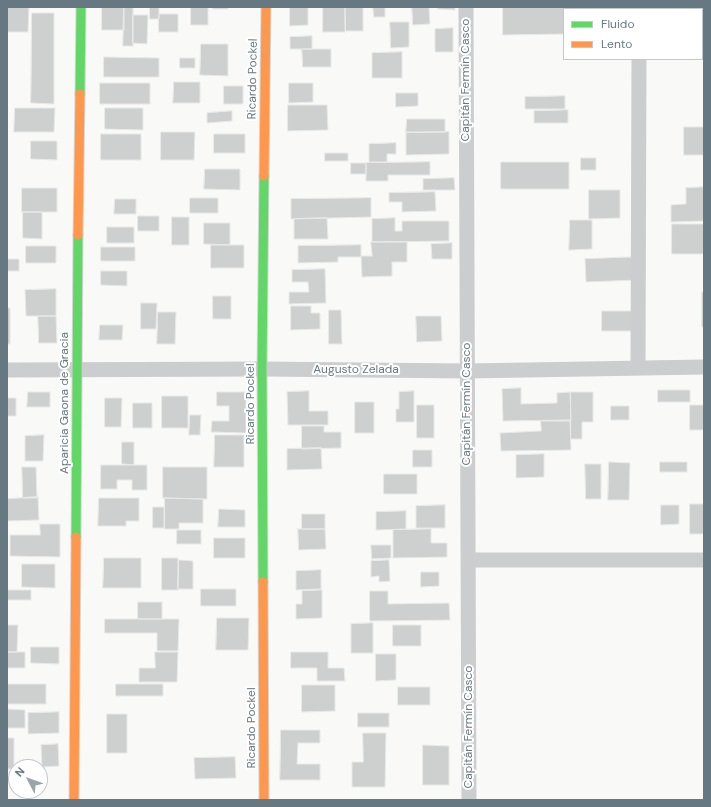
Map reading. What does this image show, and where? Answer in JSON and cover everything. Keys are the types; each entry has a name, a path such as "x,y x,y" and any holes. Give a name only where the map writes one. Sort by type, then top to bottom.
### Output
{"street":[{"name":"Aparicia Gaona de Gracia","path":"74,800 81,7"},
{"name":"Ricardo Pockel","path":"264,800 262,369 266,7"},
{"name":"Capitán Fermín Casco","path":"466,7 469,800"},
{"path":"638,368 639,60"},
{"name":"Augusto Zelada","path":"7,370 262,369 467,371 704,367"},
{"path":"468,560 704,560"}],"building":[{"path":"7,7 29,7 28,32 7,32"},
{"path":"102,7 124,7 124,30 102,30"},
{"path":"124,7 133,7 133,46 123,46"},
{"path":"150,7 159,7 159,19 150,19"},
{"path":"191,7 208,7 208,25 191,25"},
{"path":"213,7 228,7 228,9 213,9"},
{"path":"290,7 308,7 308,25 290,26"},
{"path":"323,7 345,7 345,32 323,32"},
{"path":"345,7 363,7 363,31 346,31"},
{"path":"373,7 385,7 385,17 374,17"},
{"path":"412,7 429,7 430,24 413,25"},
{"path":"438,7 455,7 455,10 438,9"},
{"path":"503,7 573,7 563,8 563,34 503,35"},
{"path":"577,7 600,7 600,8"},
{"path":"32,13 54,13 54,104 31,103"},
{"path":"159,14 178,14 178,32 159,32"},
{"path":"133,15 148,15 147,44 133,43"},
{"path":"390,22 409,22 409,47 391,48"},
{"path":"453,28 453,52 435,52 435,29"},
{"path":"312,36 312,49 290,49 290,37"},
{"path":"201,44 228,44 228,76 200,75"},
{"path":"302,49 331,49 331,67 303,67"},
{"path":"402,52 402,78 372,78 372,53"},
{"path":"104,57 159,58 159,77 104,77"},
{"path":"180,58 195,58 195,68 180,68"},
{"path":"174,82 200,82 200,103 173,103"},
{"path":"100,83 150,83 150,104 100,104"},
{"path":"289,83 313,83 313,102 289,103"},
{"path":"224,86 243,86 243,104 224,104"},
{"path":"396,93 418,93 418,106 396,107"},
{"path":"565,96 565,109 525,109 525,97"},
{"path":"288,105 327,105 328,130 288,131"},
{"path":"15,108 55,108 54,132 14,132"},
{"path":"105,108 143,108 143,130 105,129"},
{"path":"568,110 568,123 534,123 534,111"},
{"path":"232,111 232,121 207,123 207,113"},
{"path":"407,119 445,119 445,132 406,132"},
{"path":"684,127 704,127 704,155 684,155"},
{"path":"161,132 195,132 194,160 161,160"},
{"path":"449,132 449,154 406,155 406,133"},
{"path":"101,134 141,134 141,160 101,160"},
{"path":"214,134 245,134 245,153 214,153"},
{"path":"31,141 57,141 57,160 31,159"},
{"path":"396,143 396,154 387,154 387,162 369,162 369,144"},
{"path":"325,153 348,153 348,161 325,161"},
{"path":"581,158 596,158 596,170 581,170"},
{"path":"430,162 430,175 388,175 388,181 366,181 366,163"},
{"path":"501,162 569,162 569,189 501,189"},
{"path":"351,163 366,163 366,174 351,174"},
{"path":"205,169 240,169 240,190 204,189"},
{"path":"454,178 455,190 423,190 423,179"},
{"path":"704,187 704,221 671,222 671,205 686,204 686,188"},
{"path":"22,188 57,188 57,212 22,212"},
{"path":"589,190 620,190 620,218 589,219"},
{"path":"435,192 436,211 402,212 402,202 389,202 389,193"},
{"path":"190,198 218,198 218,213 190,213"},
{"path":"371,198 371,217 291,219 291,199"},
{"path":"115,199 136,199 136,214 114,214"},
{"path":"23,212 42,212 42,239 23,238"},
{"path":"138,216 159,216 159,231 138,231"},
{"path":"172,217 189,217 189,245 172,245"},
{"path":"327,218 328,239 294,239 294,219"},
{"path":"395,218 395,231 402,231 402,221 449,221 449,241 372,242 372,219"},
{"path":"570,220 592,220 592,249 569,250"},
{"path":"204,223 230,223 230,245 204,244"},
{"path":"672,224 704,224 704,254 672,254"},
{"path":"107,227 134,227 134,243 107,243"},
{"path":"371,242 407,242 407,262 392,262 392,276 362,277 361,256 372,256"},
{"path":"452,243 452,259 432,259 431,244"},
{"path":"211,245 244,245 244,268 211,268"},
{"path":"361,245 361,257 338,257 338,262 298,263 298,246"},
{"path":"26,246 56,246 56,263 26,263"},
{"path":"101,247 135,247 135,261 101,261"},
{"path":"636,257 637,280 586,282 585,259"},
{"path":"7,259 19,259 19,271 7,271"},
{"path":"325,269 326,303 289,304 289,292 309,292 308,282 292,282 292,270"},
{"path":"101,271 127,271 127,286 101,285"},
{"path":"56,289 56,316 26,316 25,290"},
{"path":"702,292 704,292 704,327 702,327"},
{"path":"213,296 231,296 231,319 213,319"},
{"path":"141,303 157,303 156,329 141,329"},
{"path":"291,306 311,306 311,313 320,313 320,329 291,330"},
{"path":"7,308 10,308 10,344 7,344"},
{"path":"329,310 341,310 342,344 329,344"},
{"path":"602,311 633,311 632,331 602,331"},
{"path":"158,312 176,312 175,344 157,344"},
{"path":"38,316 56,316 57,343 39,343"},
{"path":"416,316 441,316 442,341 417,342"},
{"path":"100,325 123,325 122,340 99,340"},
{"path":"521,388 521,404 557,403 557,393 570,392 571,420 503,421 502,389"},
{"path":"658,390 690,390 690,402 658,402"},
{"path":"309,391 309,411 328,411 328,425 288,425 287,392"},
{"path":"414,391 414,422 396,422 396,409 399,409 399,392"},
{"path":"28,392 50,392 50,407 27,407"},
{"path":"217,392 246,392 246,433 211,432 212,421 229,421 229,406 217,406"},
{"path":"571,392 593,392 593,422 582,422 582,439 571,439"},
{"path":"162,396 188,396 188,428 162,428"},
{"path":"7,398 16,398 16,416 7,416"},
{"path":"105,398 122,398 121,427 105,427"},
{"path":"355,402 374,402 374,433 355,433"},
{"path":"133,403 152,403 152,428 133,428"},
{"path":"417,405 434,405 434,438 417,438"},
{"path":"690,405 704,405 704,430 690,430"},
{"path":"611,406 629,406 629,420 611,420"},
{"path":"190,415 201,415 200,435 189,435"},
{"path":"541,421 570,421 571,450 501,451 500,433 541,431"},
{"path":"302,426 324,426 324,432 341,432 341,448 302,449"},
{"path":"44,435 43,461 25,461 25,436"},
{"path":"215,435 244,435 244,467 214,467"},
{"path":"122,442 134,442 134,465 122,464"},
{"path":"321,448 322,469 287,470 287,449"},
{"path":"413,450 432,450 432,467 413,467"},
{"path":"544,454 544,477 516,478 516,455"},
{"path":"609,462 630,463 629,500 608,500"},
{"path":"660,462 687,462 687,472 660,472"},
{"path":"585,464 601,464 601,499 586,499"},
{"path":"101,465 147,465 147,490 132,490 132,480 117,480 117,489 101,489"},
{"path":"22,467 36,467 37,498 23,498"},
{"path":"163,467 207,467 207,499 163,498"},
{"path":"384,474 417,474 417,494 384,494"},
{"path":"38,497 39,520 7,521 7,499"},
{"path":"99,498 139,498 139,521 126,521 126,526 98,526"},
{"path":"165,498 203,499 203,523 179,523 179,529 165,529"},
{"path":"690,504 704,504 704,534 690,534"},
{"path":"445,505 445,528 416,528 416,506"},
{"path":"661,505 679,505 679,524 661,525"},
{"path":"153,507 164,507 164,528 153,528"},
{"path":"219,509 245,510 245,527 218,527"},
{"path":"406,511 406,529 376,530 376,512"},
{"path":"302,514 325,514 325,529 302,529"},
{"path":"40,524 60,524 60,557 10,556 10,535 40,535"},
{"path":"298,529 325,529 326,549 299,550"},
{"path":"431,529 431,543 447,543 447,557 393,558 393,530"},
{"path":"177,530 201,530 201,544 177,544"},
{"path":"214,538 245,538 245,558 214,558"},
{"path":"371,545 391,545 391,558 372,559"},
{"path":"104,558 141,558 141,588 103,588"},
{"path":"162,558 178,558 178,590 162,590"},
{"path":"179,560 193,561 193,589 178,589"},
{"path":"389,560 390,581 379,582 379,576 371,577 371,561"},
{"path":"22,564 55,564 55,588 22,587"},
{"path":"321,570 321,589 296,590 296,571"},
{"path":"421,572 439,572 439,586 421,587"},
{"path":"201,589 236,589 236,606 201,606"},
{"path":"7,590 31,590 31,600 7,600"},
{"path":"322,590 322,618 296,619 296,604 302,604 302,591"},
{"path":"370,591 388,591 388,604 449,603 450,620 370,621"},
{"path":"138,602 162,602 162,619 138,619"},
{"path":"217,618 249,618 248,650 216,650"},
{"path":"105,619 179,619 178,651 157,651 157,633 105,633"},
{"path":"373,623 373,653 351,653 351,624"},
{"path":"7,625 18,625 17,652 7,652"},
{"path":"393,625 421,625 421,646 393,646"},
{"path":"31,647 59,647 59,664 31,663"},
{"path":"7,652 25,652 25,668 7,668"},
{"path":"155,652 178,652 177,682 139,682 139,668 155,668"},
{"path":"291,652 328,652 328,668 344,668 345,681 317,681 317,668 291,668"},
{"path":"376,654 396,654 396,680 376,681"},
{"path":"8,684 46,684 46,704 7,704"},
{"path":"116,684 163,684 163,696 116,696"},
{"path":"302,685 335,685 335,711 302,712"},
{"path":"398,687 430,687 430,705 398,705"},
{"path":"7,709 25,710 25,728 7,728"},
{"path":"59,712 59,733 28,734 28,713"},
{"path":"358,713 389,713 389,727 358,727"},
{"path":"107,714 127,714 127,753 107,753"},
{"path":"281,730 320,730 320,743 298,743 297,764 320,764 320,780 280,780"},
{"path":"363,733 386,733 385,787 352,787 352,762 363,762"},
{"path":"7,738 14,738 14,759 8,759 7,769"},
{"path":"58,744 59,766 48,767 48,759 42,759 41,745"},
{"path":"423,745 449,746 449,785 423,785"},
{"path":"235,757 236,778 195,779 194,758"}],"traffic: fast":[{"path":"80,94 81,7"},
{"path":"263,582 262,369 264,176"},
{"path":"76,537 78,235"}],"traffic: slow":[{"path":"264,176 266,7"},
{"path":"78,235 80,94"},
{"path":"74,800 76,537"},
{"path":"263,582 264,800"}]}
